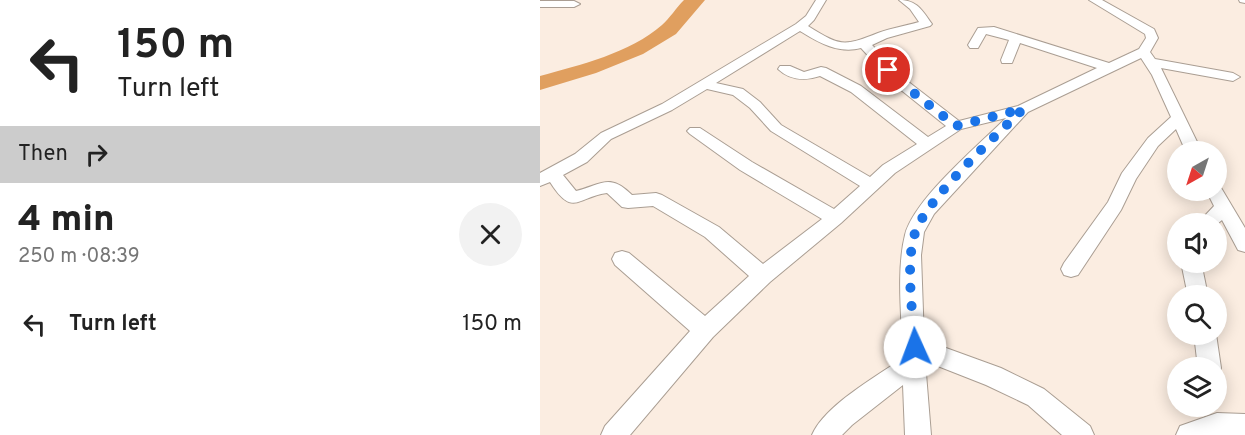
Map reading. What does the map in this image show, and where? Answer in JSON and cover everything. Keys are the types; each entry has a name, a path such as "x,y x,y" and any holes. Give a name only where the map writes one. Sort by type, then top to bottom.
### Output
{"street":[{"path":"763,276 712,232 656,199 628,202 609,186 574,197 568,195 547,177 581,158 606,136 667,107 800,26 810,18 821,0"},
{"path":"800,26 833,44 854,48 883,35 926,24 914,7 904,0"},
{"path":"1094,0 1150,32 1152,38 1147,57 1189,141"},
{"path":"540,4 574,4"},
{"path":"974,45 985,29 1109,67"},
{"path":"1007,60 1016,38"},
{"path":"864,44 901,83 956,126"},
{"path":"614,435 705,330 763,276 835,218 889,169 956,126 1023,109 1109,67 1147,57 1233,77"},
{"path":"785,69 803,77 821,71 856,89 928,144"},
{"path":"705,84 738,92 755,105 776,128 871,185"},
{"path":"918,435 911,255 915,232 927,210 1023,109"},
{"path":"1071,269 1115,205 1134,168 1153,142 1178,119"},
{"path":"695,131 724,154 742,162 835,218"},
{"path":"1220,201 1245,244"},
{"path":"1218,213 1224,207"},
{"path":"622,259 705,330"},
{"path":"825,435 843,416 914,355"},
{"path":"914,355 993,376 1036,397 1081,435"},
{"path":"1189,435 1215,417"},
{"path":"1219,417 1245,426"}],"waterway":[{"path":"540,83 635,50 669,30 687,7 696,0"}],"route":[{"path":"888,70 956,126 987,116 1023,109 940,194 927,210 915,232 911,255 915,347"}]}
